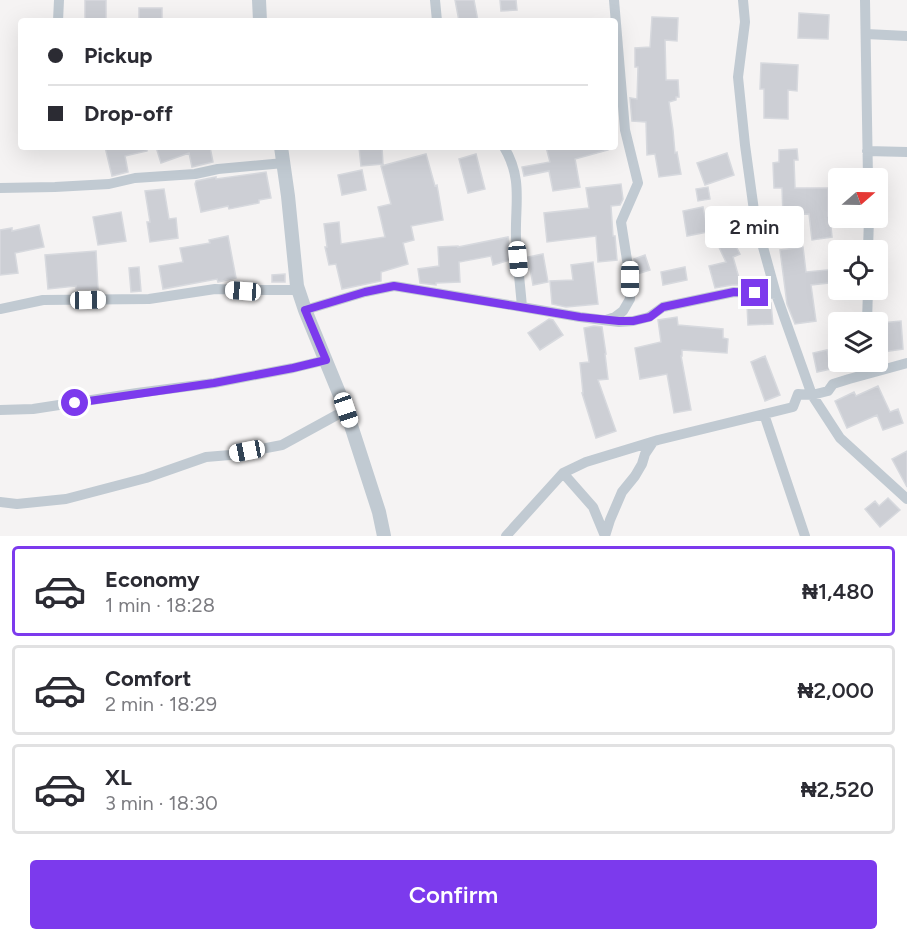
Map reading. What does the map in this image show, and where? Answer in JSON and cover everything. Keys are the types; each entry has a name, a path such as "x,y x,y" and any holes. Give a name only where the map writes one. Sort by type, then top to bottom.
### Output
{"street":[{"path":"58,18 59,0"},
{"path":"259,0 260,18"},
{"path":"435,0 436,18"},
{"path":"614,0 616,18"},
{"path":"743,0 745,22 738,77 744,134 755,218 776,294 812,395 840,438 907,500"},
{"path":"865,0 868,168"},
{"path":"866,34 907,36"},
{"path":"606,320 623,311 630,299 630,279 621,222 638,183 625,130 618,47"},
{"path":"282,150 299,290 346,410 376,503 384,536"},
{"path":"506,150 511,158 518,192 516,235 522,307"},
{"path":"867,151 907,152"},
{"path":"0,188 55,188 109,184 135,178 195,174 218,169 284,163"},
{"path":"305,310 394,286 580,317 633,321 650,317 663,307 734,292 776,294"},
{"path":"0,309 43,300 149,299 215,289 299,290"},
{"path":"0,410 33,409 214,383 326,360"},
{"path":"506,536 563,472 586,462 653,441 793,407 798,394 812,395 828,391 833,384 907,363"},
{"path":"0,502 17,504 66,499 146,478 206,458 282,444 346,410"},
{"path":"764,414 805,536"},
{"path":"605,536 622,492 635,476 653,441"},
{"path":"563,472 593,507 605,536"}],"building":[{"path":"85,0 106,0 106,18 85,18"},
{"path":"455,0 474,0 477,18 458,18"},
{"path":"500,0 516,0 517,10 501,11"},
{"path":"139,8 162,8 162,18 139,18"},
{"path":"799,13 829,15 828,39 798,38"},
{"path":"652,17 678,18 677,41 665,40 666,80 678,80 679,97 669,102 675,153 677,152 681,174 659,177 655,154 647,155 646,122 632,121 630,98 637,99 638,67 635,67 635,48 650,47"},
{"path":"761,63 798,65 797,91 788,90 788,119 764,118 764,89 760,89"},
{"path":"797,149 798,160 794,160 795,188 828,188 828,228 831,228 832,237 812,240 809,214 783,215 782,188 774,188 773,163 779,162 779,150"},
{"path":"106,150 147,150 125,156 128,172 112,176"},
{"path":"157,150 211,150 213,162 192,167 189,153 161,163"},
{"path":"359,150 382,150 383,164 361,166"},
{"path":"547,150 608,150 575,159 580,187 553,191 549,171 524,176 522,167 550,162"},
{"path":"727,153 734,175 705,185 697,163"},
{"path":"426,154 435,186 437,185 443,220 411,226 414,240 403,243 408,264 381,272 381,281 342,289 336,264 329,265 324,224 339,222 341,244 385,237 378,207 391,204 381,166"},
{"path":"476,154 485,189 468,193 459,159"},
{"path":"362,170 366,190 342,195 338,175"},
{"path":"266,172 271,198 229,209 228,206 201,212 196,181"},
{"path":"621,184 623,199 620,205 611,206 617,260 598,262 596,236 547,242 544,213 589,208 586,188"},
{"path":"708,187 710,199 698,201 696,189"},
{"path":"164,189 169,219 176,218 178,238 150,242 147,222 150,222 145,191"},
{"path":"703,207 708,232 687,236 683,211"},
{"path":"121,212 126,241 98,245 93,217"},
{"path":"39,225 44,247 15,253 18,273 0,275 0,230 12,228 12,231"},
{"path":"730,234 740,254 733,257 741,285 715,288 709,266 726,262 716,241"},
{"path":"228,236 236,278 218,282 217,279 163,289 159,266 183,262 180,248 210,243 209,240"},
{"path":"508,237 510,260 493,265 491,256 459,262 460,282 436,283 436,285 420,283 418,269 439,266 438,247 458,247"},
{"path":"803,247 806,272 828,270 828,283 811,285 816,321 795,324 787,304 780,250"},
{"path":"96,251 98,289 76,289 76,286 48,289 45,255"},
{"path":"543,254 548,282 533,285 528,257"},
{"path":"645,255 650,270 637,274 634,259"},
{"path":"593,262 598,304 566,307 552,304 550,281 573,280 571,265"},
{"path":"139,267 141,291 131,292 129,268"},
{"path":"685,267 687,280 663,285 661,272"},
{"path":"285,274 285,282 272,282 272,275"},
{"path":"771,303 773,324 748,325 747,305"},
{"path":"677,317 678,325 723,329 723,338 728,339 727,353 682,350 681,356 691,410 674,413 667,374 640,379 635,348 661,342 658,320"},
{"path":"549,319 553,320 563,335 540,350 528,333"},
{"path":"901,321 903,349 888,351 888,322"},
{"path":"602,327 608,379 598,380 616,431 596,438 582,393 580,363 589,362 584,328"},
{"path":"827,350 828,370 817,372 813,353"},
{"path":"765,356 780,395 765,401 751,362"},
{"path":"878,386 890,412 898,409 903,423 883,430 877,415 847,428 835,401 854,392 856,396"},
{"path":"907,451 907,487 892,459"},
{"path":"888,498 900,510 880,527 865,509 875,501 879,506"}],"route":[{"path":"75,403 214,383 326,360 305,310 394,286 580,317 619,321 650,317 663,307 734,292 755,293"}]}
